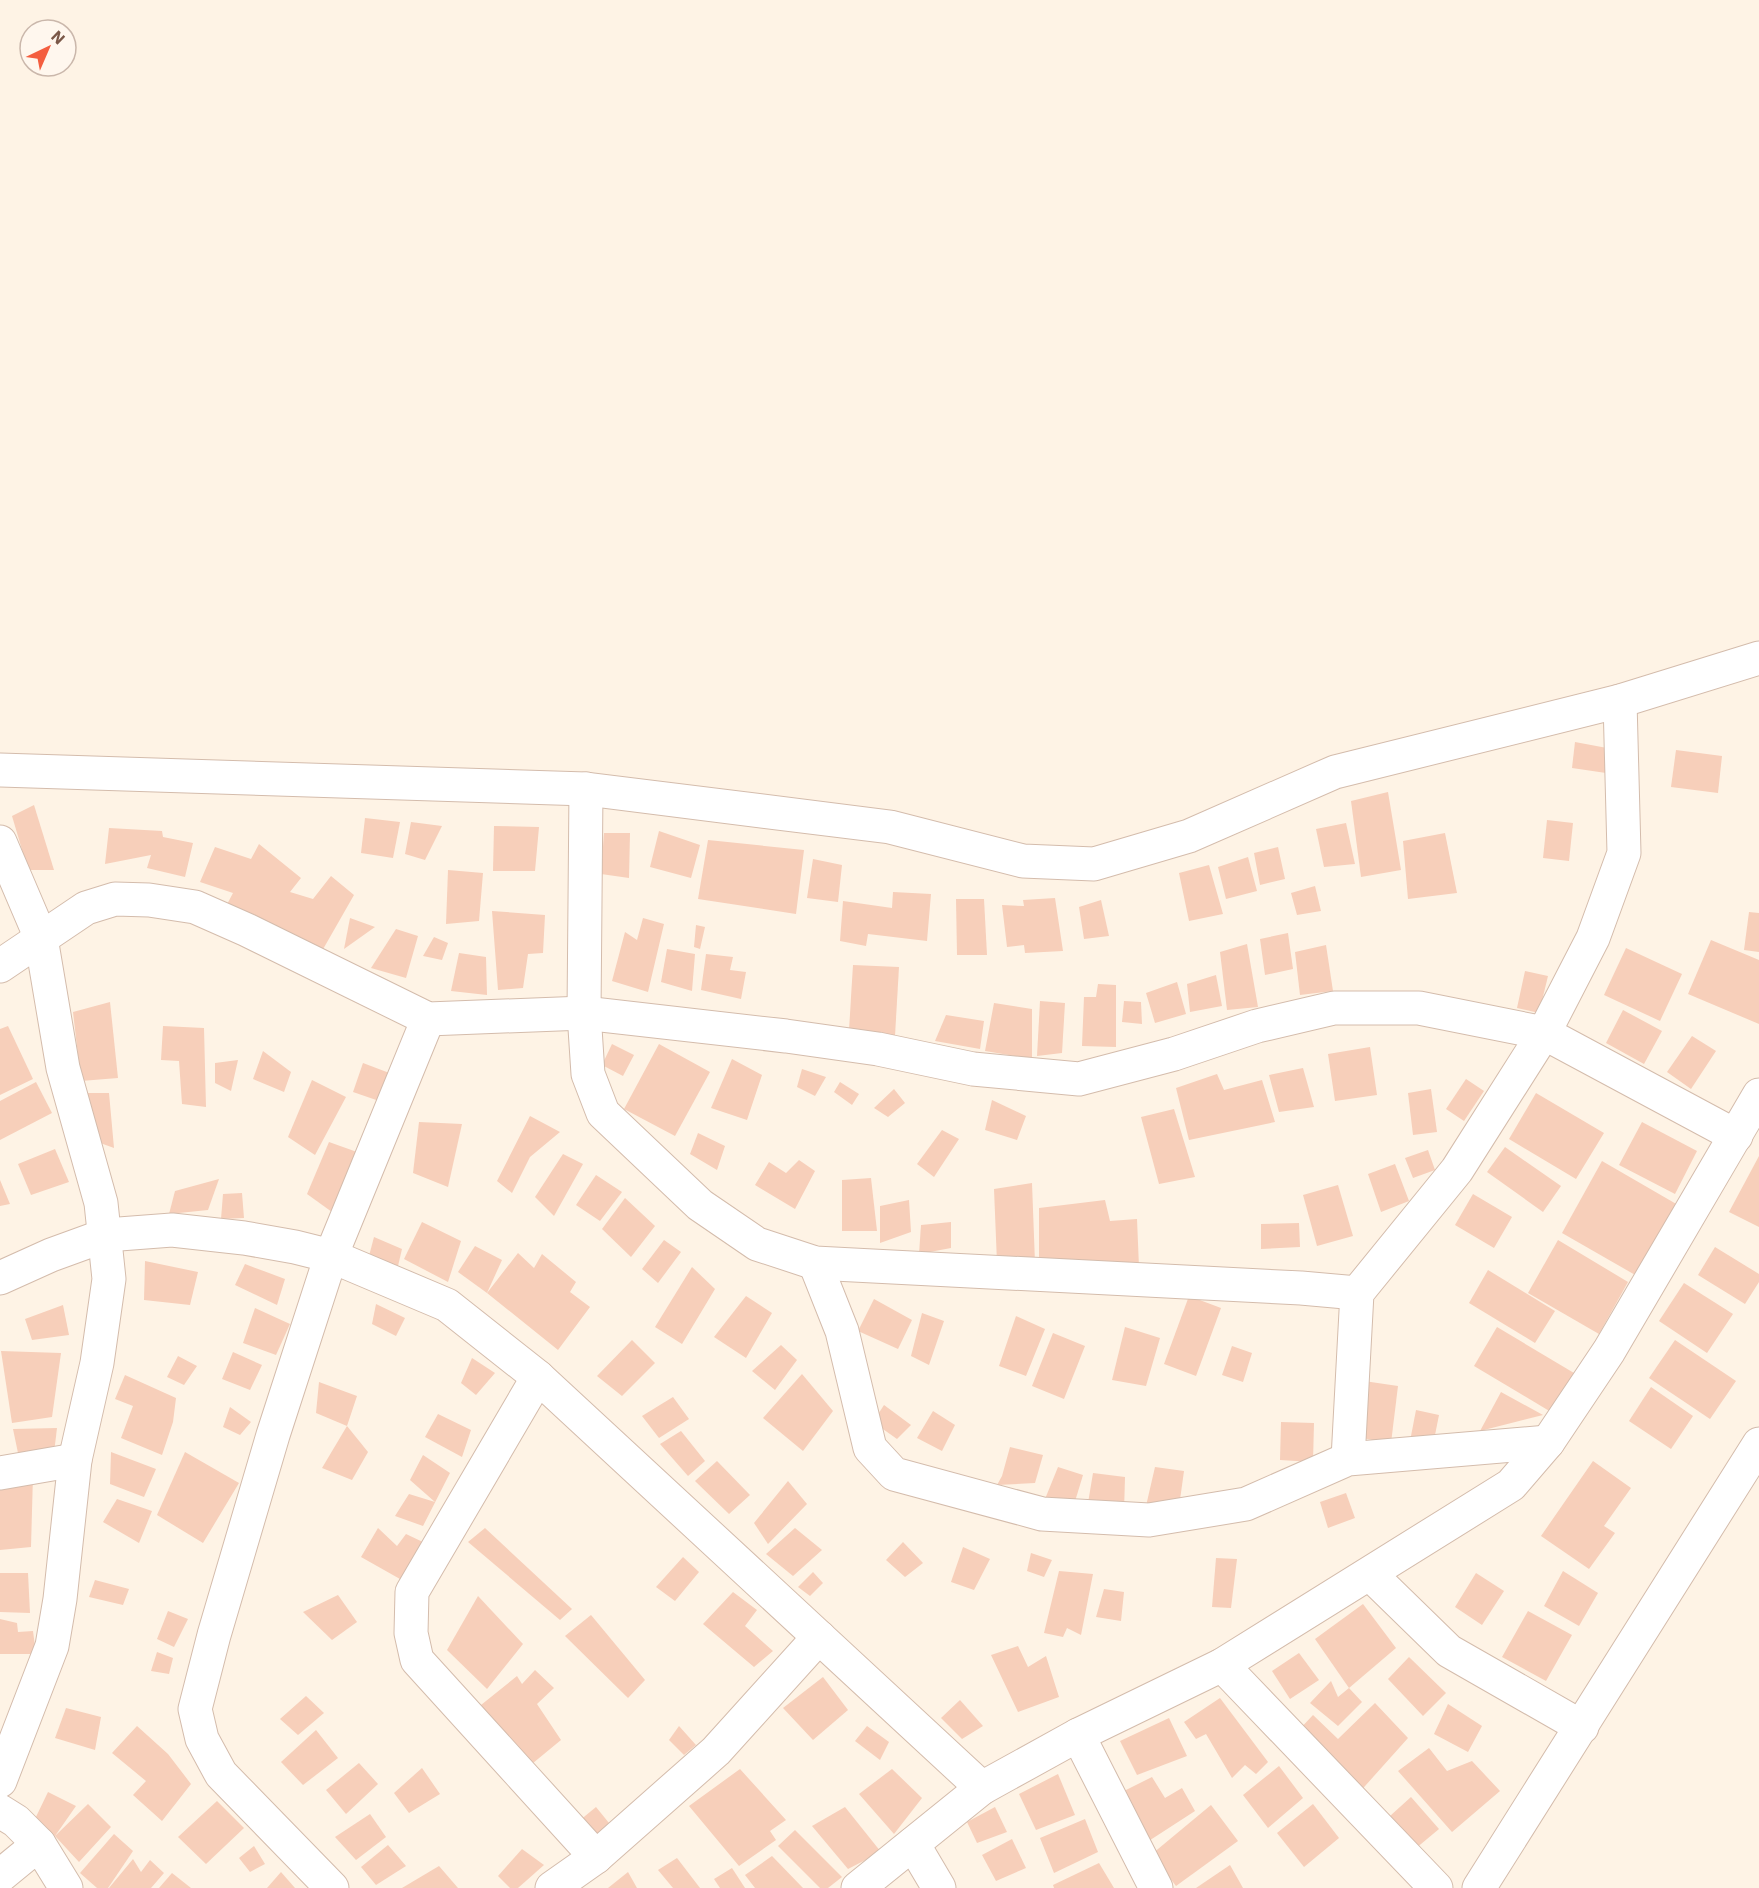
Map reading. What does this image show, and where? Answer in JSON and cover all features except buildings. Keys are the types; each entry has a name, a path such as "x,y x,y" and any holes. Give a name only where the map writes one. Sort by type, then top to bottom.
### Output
{"street":[{"path":"0,770 586,789 890,827 1023,861 1094,864 1189,836 1335,772 1620,701 1759,658"},
{"path":"1348,1459 1357,1293 1457,1170 1544,1033 1593,938 1624,853 1620,701"},
{"path":"586,789 584,1013 588,1074 603,1113 700,1205 757,1244 815,1263 1357,1293"},
{"path":"0,842 41,938 63,1068 101,1203 109,1279 97,1363 75,1461 60,1599 52,1646 0,1780"},
{"path":"0,966 86,908 115,899 149,900 195,907 428,1019 584,1013 878,1049 973,1069 1079,1079 1174,1054 1257,1026 1334,1008 1419,1008 1544,1033 1736,1136"},
{"path":"332,1888 220,1774 202,1739 195,1709 214,1635 273,1436 331,1256 428,1019"},
{"path":"858,1888 982,1788 1078,1735 1222,1665 1511,1485 1548,1442 1609,1351 1759,1095"},
{"path":"0,1278 51,1255 106,1235 172,1230 295,1246 331,1256 447,1305 538,1377 982,1788"},
{"path":"815,1263 842,1331 870,1448 894,1474 1042,1514 1149,1520 1246,1504 1348,1459 1548,1442"},
{"path":"538,1377 412,1592 411,1634 417,1660 596,1857"},
{"path":"1479,1888 1759,1444"},
{"path":"0,1473 75,1461"},
{"path":"1370,1574 1449,1651 1582,1727"},
{"path":"552,1888 596,1857 716,1751 819,1637"},
{"path":"1222,1665 1436,1888"},
{"path":"1078,1735 1156,1888"},
{"path":"0,1811 16,1821 39,1844 66,1888"},
{"path":"0,1876 39,1844"},
{"path":"913,1844 939,1888"}]}
